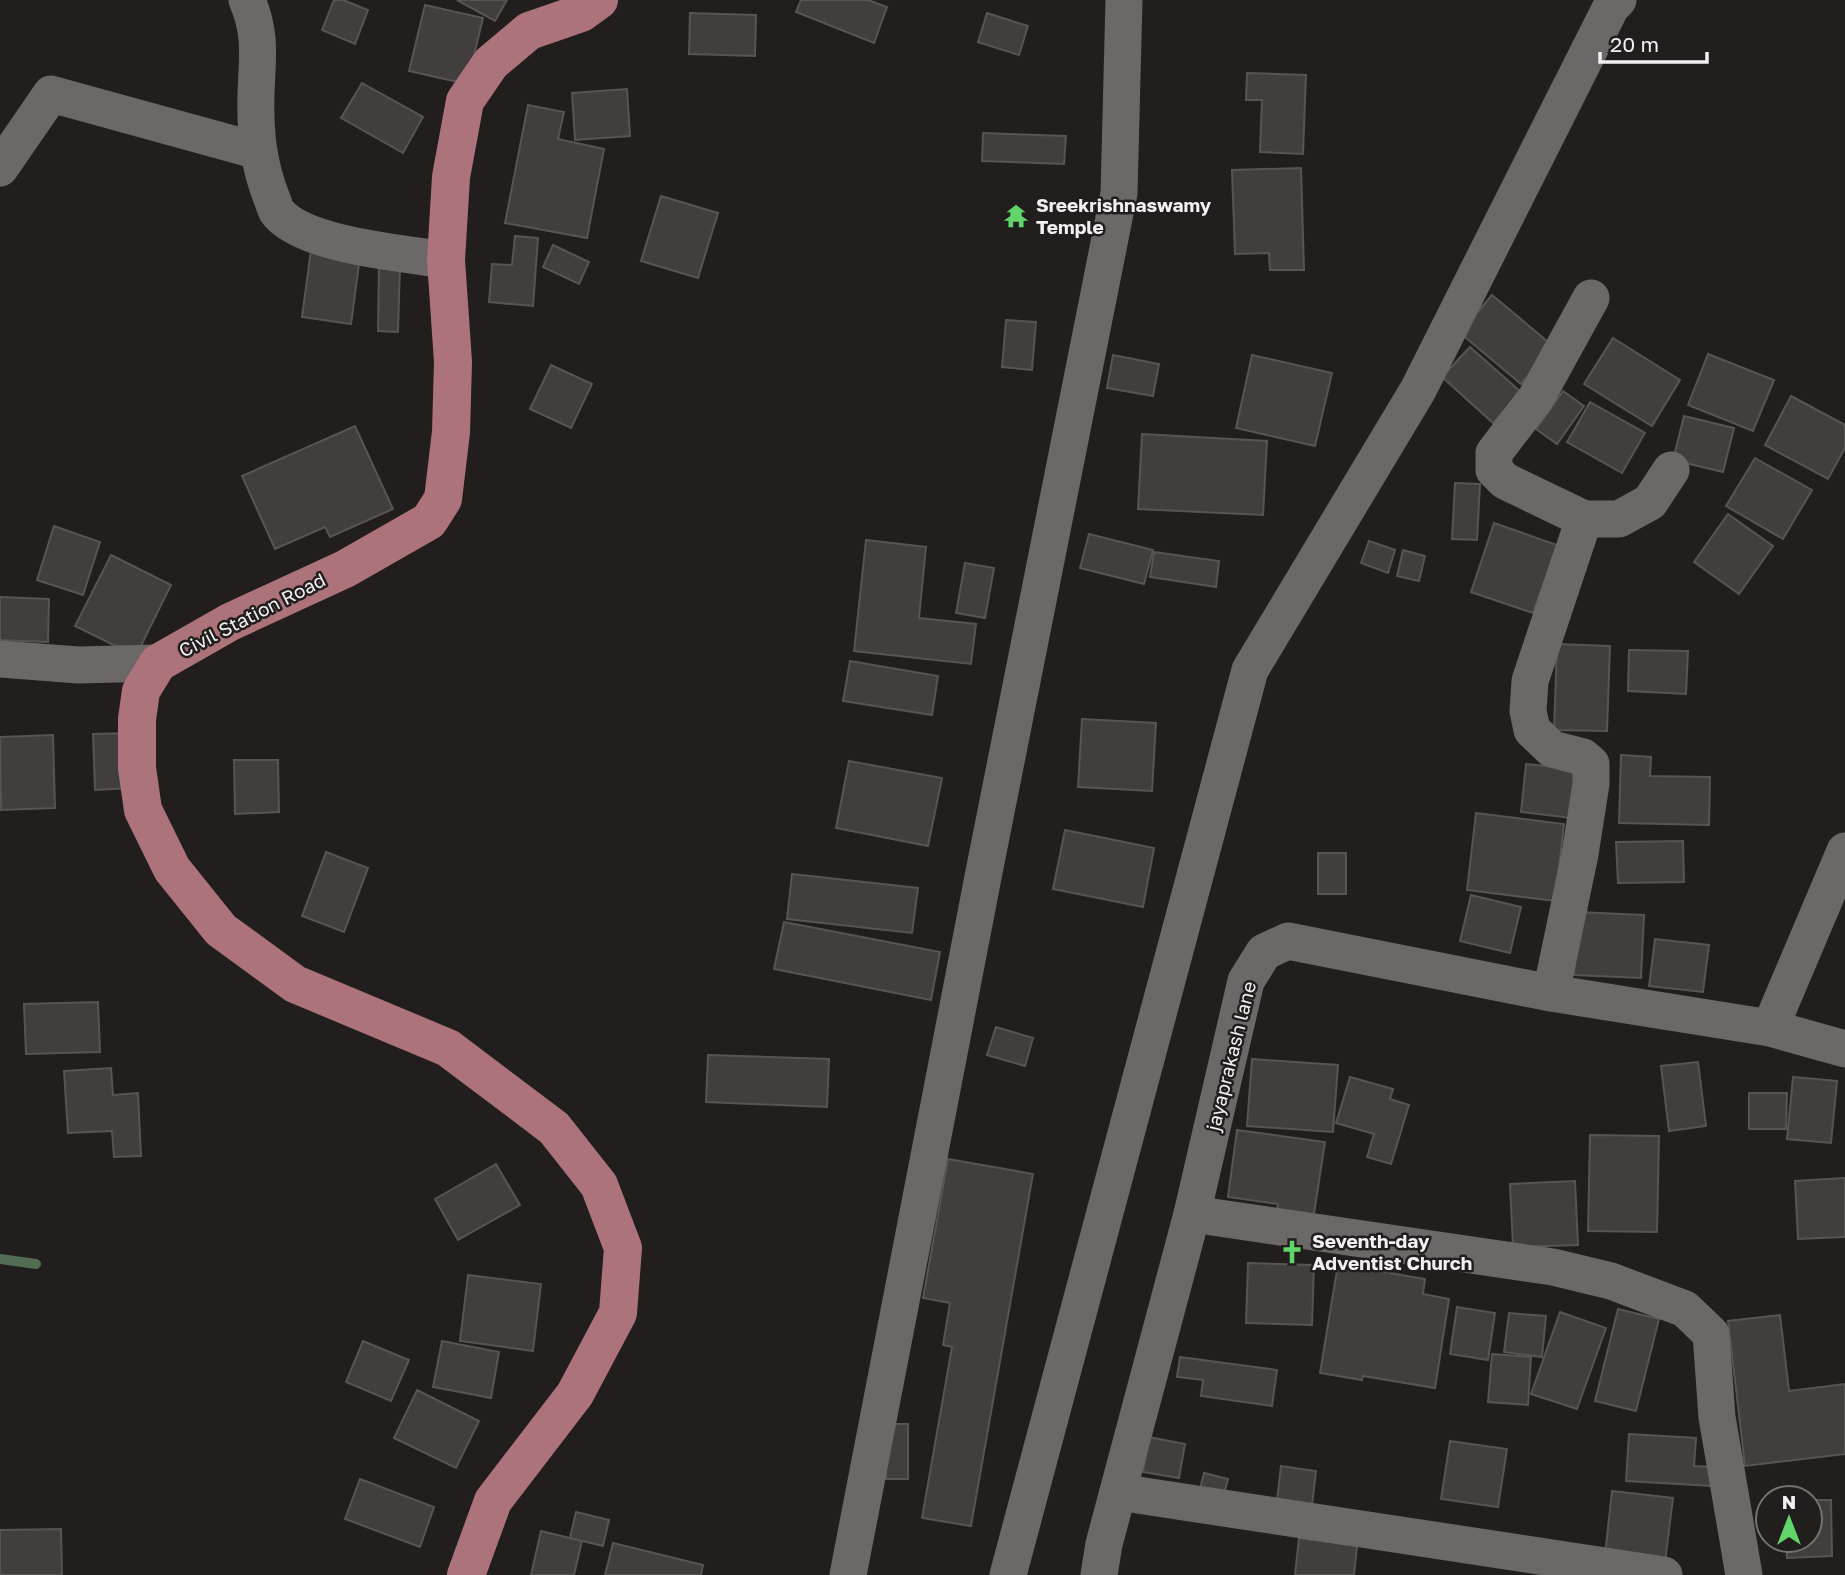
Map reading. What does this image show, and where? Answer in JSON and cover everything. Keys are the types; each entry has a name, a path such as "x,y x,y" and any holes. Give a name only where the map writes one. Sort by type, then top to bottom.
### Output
{"main road":[{"name":"Civil Station Road","path":"466,1575 493,1501 575,1394 618,1313 623,1248 599,1185 554,1128 448,1048 295,984 221,930 172,869 143,810 137,768 137,719 141,691 158,663 230,622 345,569 429,521 443,499 451,432 453,362 446,260 451,177 466,101 491,63 529,31 581,13 599,0"}],"street":[{"path":"247,0 260,49 256,92 258,151 262,175 278,213 307,234 340,243 446,260"},
{"path":"848,1575 986,859 1119,192 1124,0"},
{"path":"1008,1575 1250,670 1418,390 1612,2"},
{"path":"0,168 51,94 258,151"},
{"path":"1591,298 1536,398 1494,453 1494,470 1505,481 1584,519 1619,519 1650,502 1671,470"},
{"path":"1551,993 1580,854 1591,784 1591,764 1583,757 1552,749 1532,730 1528,711 1530,681 1584,519"},
{"path":"0,659 78,665 158,663"},
{"path":"1770,1028 1845,851"},
{"name":"jayaprakash lane","path":"1099,1575 1104,1544 1192,1214 1246,981 1264,952 1288,941 1551,993 1770,1028 1845,1049"},
{"path":"1192,1214 1553,1267 1611,1281 1685,1309 1711,1334 1717,1416 1744,1575"},
{"path":"1118,1492 1664,1575"}],"building":[{"path":"334,0 343,0 368,10 355,44 322,30"},
{"path":"457,0 507,0 495,21"},
{"path":"801,0 868,0 887,7 874,43 796,12"},
{"path":"425,5 483,18 467,84 409,71"},
{"path":"690,13 756,15 755,56 689,54"},
{"path":"987,13 1028,26 1019,55 978,42"},
{"path":"1247,73 1306,75 1303,154 1260,152 1262,100 1246,100"},
{"path":"362,83 423,117 403,153 341,118"},
{"path":"627,89 630,136 575,140 572,93"},
{"path":"528,105 564,112 558,139 604,149 587,238 505,223"},
{"path":"983,133 1066,136 1064,164 982,161"},
{"path":"1301,168 1304,270 1270,270 1269,253 1235,254 1232,170"},
{"path":"661,196 718,213 698,278 641,261"},
{"path":"515,236 538,238 533,306 489,302 492,264 512,265"},
{"path":"553,245 589,262 579,284 543,267"},
{"path":"311,250 360,257 351,324 302,317"},
{"path":"379,264 400,265 398,332 378,331"},
{"path":"1492,295 1553,346 1521,384 1460,333"},
{"path":"1006,320 1036,322 1032,370 1002,367"},
{"path":"1613,338 1680,380 1652,426 1584,384"},
{"path":"1470,347 1521,392 1493,423 1442,377"},
{"path":"1708,354 1774,380 1753,431 1688,405"},
{"path":"1113,355 1159,364 1153,396 1107,388"},
{"path":"1252,355 1332,373 1315,446 1236,428"},
{"path":"551,365 592,384 571,428 530,409"},
{"path":"1563,391 1584,406 1557,444 1536,429"},
{"path":"1791,396 1845,425 1845,448 1828,479 1765,445"},
{"path":"1590,402 1645,433 1622,473 1567,442"},
{"path":"1684,416 1734,428 1723,472 1673,460"},
{"path":"355,426 393,509 330,537 325,527 275,549 242,476"},
{"path":"1142,434 1267,441 1263,515 1138,509"},
{"path":"1755,458 1812,490 1783,539 1726,506"},
{"path":"1455,483 1480,484 1477,540 1452,539"},
{"path":"1728,514 1773,546 1739,594 1694,562"},
{"path":"1494,523 1557,545 1533,613 1471,592"},
{"path":"54,526 100,542 83,595 37,580"},
{"path":"1089,534 1153,550 1144,584 1080,568"},
{"path":"866,540 926,547 919,618 976,624 971,664 854,651"},
{"path":"1369,541 1395,550 1388,573 1361,563"},
{"path":"1403,550 1425,556 1419,581 1397,576"},
{"path":"1154,552 1219,561 1216,587 1150,577"},
{"path":"111,555 171,585 136,656 75,626"},
{"path":"965,563 994,568 985,618 956,613"},
{"path":"0,597 49,599 48,642 0,640"},
{"path":"1557,644 1610,646 1607,731 1554,730"},
{"path":"1629,650 1688,651 1686,694 1628,691"},
{"path":"850,661 938,676 932,715 843,701"},
{"path":"1082,719 1156,723 1152,791 1078,787"},
{"path":"129,733 131,788 95,790 93,734"},
{"path":"53,735 55,808 1,810 0,737"},
{"path":"1621,755 1651,757 1650,776 1710,777 1709,825 1619,823"},
{"path":"234,760 278,760 279,812 235,814"},
{"path":"849,761 942,778 928,846 836,828"},
{"path":"1526,764 1576,769 1570,818 1521,812"},
{"path":"1476,813 1564,824 1555,901 1467,890"},
{"path":"1065,830 1154,848 1143,907 1053,889"},
{"path":"1683,841 1684,882 1618,883 1616,842"},
{"path":"326,852 368,868 344,932 302,916"},
{"path":"1318,853 1346,853 1346,894 1318,894"},
{"path":"792,874 918,888 912,933 787,919"},
{"path":"1471,895 1521,907 1510,953 1460,941"},
{"path":"1577,912 1644,915 1641,978 1574,975"},
{"path":"784,922 940,952 931,1000 774,969"},
{"path":"1655,939 1709,945 1703,992 1649,986"},
{"path":"98,1002 100,1052 26,1054 24,1004"},
{"path":"996,1027 1033,1038 1025,1066 987,1055"},
{"path":"708,1055 829,1059 827,1107 706,1102"},
{"path":"1252,1059 1338,1065 1333,1132 1247,1126"},
{"path":"1698,1062 1706,1126 1669,1131 1661,1066"},
{"path":"111,1068 113,1095 138,1093 141,1156 114,1157 112,1131 68,1133 64,1071"},
{"path":"1350,1077 1393,1089 1390,1099 1409,1105 1391,1164 1367,1157 1374,1134 1336,1123"},
{"path":"1793,1077 1837,1081 1831,1143 1787,1139"},
{"path":"1749,1093 1787,1093 1786,1129 1749,1129"},
{"path":"1237,1130 1325,1142 1312,1227 1276,1223 1278,1204 1228,1197"},
{"path":"1590,1135 1659,1136 1657,1232 1588,1231"},
{"path":"948,1159 1033,1174 971,1526 922,1518 952,1347 943,1345 950,1303 923,1298"},
{"path":"496,1164 520,1205 458,1240 435,1199"},
{"path":"1845,1178 1845,1237 1798,1239 1795,1181"},
{"path":"1575,1181 1578,1245 1513,1247 1510,1184"},
{"path":"1248,1263 1314,1265 1312,1325 1246,1323"},
{"path":"1338,1264 1425,1279 1423,1294 1449,1299 1435,1388 1363,1376 1362,1380 1320,1373"},
{"path":"468,1275 541,1284 533,1351 460,1341"},
{"path":"1457,1307 1495,1313 1488,1360 1450,1354"},
{"path":"1618,1309 1659,1319 1636,1411 1595,1401"},
{"path":"1560,1312 1606,1328 1577,1409 1531,1394"},
{"path":"1509,1313 1546,1316 1542,1357 1504,1352"},
{"path":"1780,1315 1789,1391 1845,1384 1845,1454 1745,1466 1728,1321"},
{"path":"363,1341 409,1360 391,1401 346,1382"},
{"path":"442,1341 499,1352 491,1398 433,1387"},
{"path":"1492,1354 1531,1357 1528,1405 1488,1402"},
{"path":"1180,1357 1277,1370 1272,1406 1201,1396 1203,1380 1177,1377"},
{"path":"417,1390 479,1421 456,1468 394,1438"},
{"path":"887,1424 908,1424 908,1479 886,1479"},
{"path":"1629,1434 1696,1438 1694,1466 1713,1467 1712,1486 1626,1481"},
{"path":"1149,1437 1185,1444 1179,1478 1143,1472"},
{"path":"1450,1441 1507,1449 1498,1507 1441,1499"},
{"path":"1281,1466 1316,1471 1311,1514 1276,1509"},
{"path":"1204,1473 1228,1479 1223,1498 1199,1493"},
{"path":"360,1479 434,1507 420,1547 345,1519"},
{"path":"1612,1491 1673,1498 1665,1562 1605,1555"},
{"path":"1824,1500 1831,1500 1832,1556 1787,1558 1787,1554 1824,1554"},
{"path":"576,1512 609,1520 603,1546 570,1538"},
{"path":"61,1529 62,1575 0,1575 0,1530"},
{"path":"541,1531 582,1541 574,1575 531,1575"},
{"path":"1299,1538 1357,1546 1354,1575 1295,1575"},
{"path":"613,1543 703,1565 701,1575 605,1575"}],"waterway":[{"path":"0,1259 36,1264"}],"place":[{"name":"Sreekrishnaswamy Temple","path":"1016,216"},
{"name":"Seventh-day Adventist Church","path":"1292,1252"}]}
